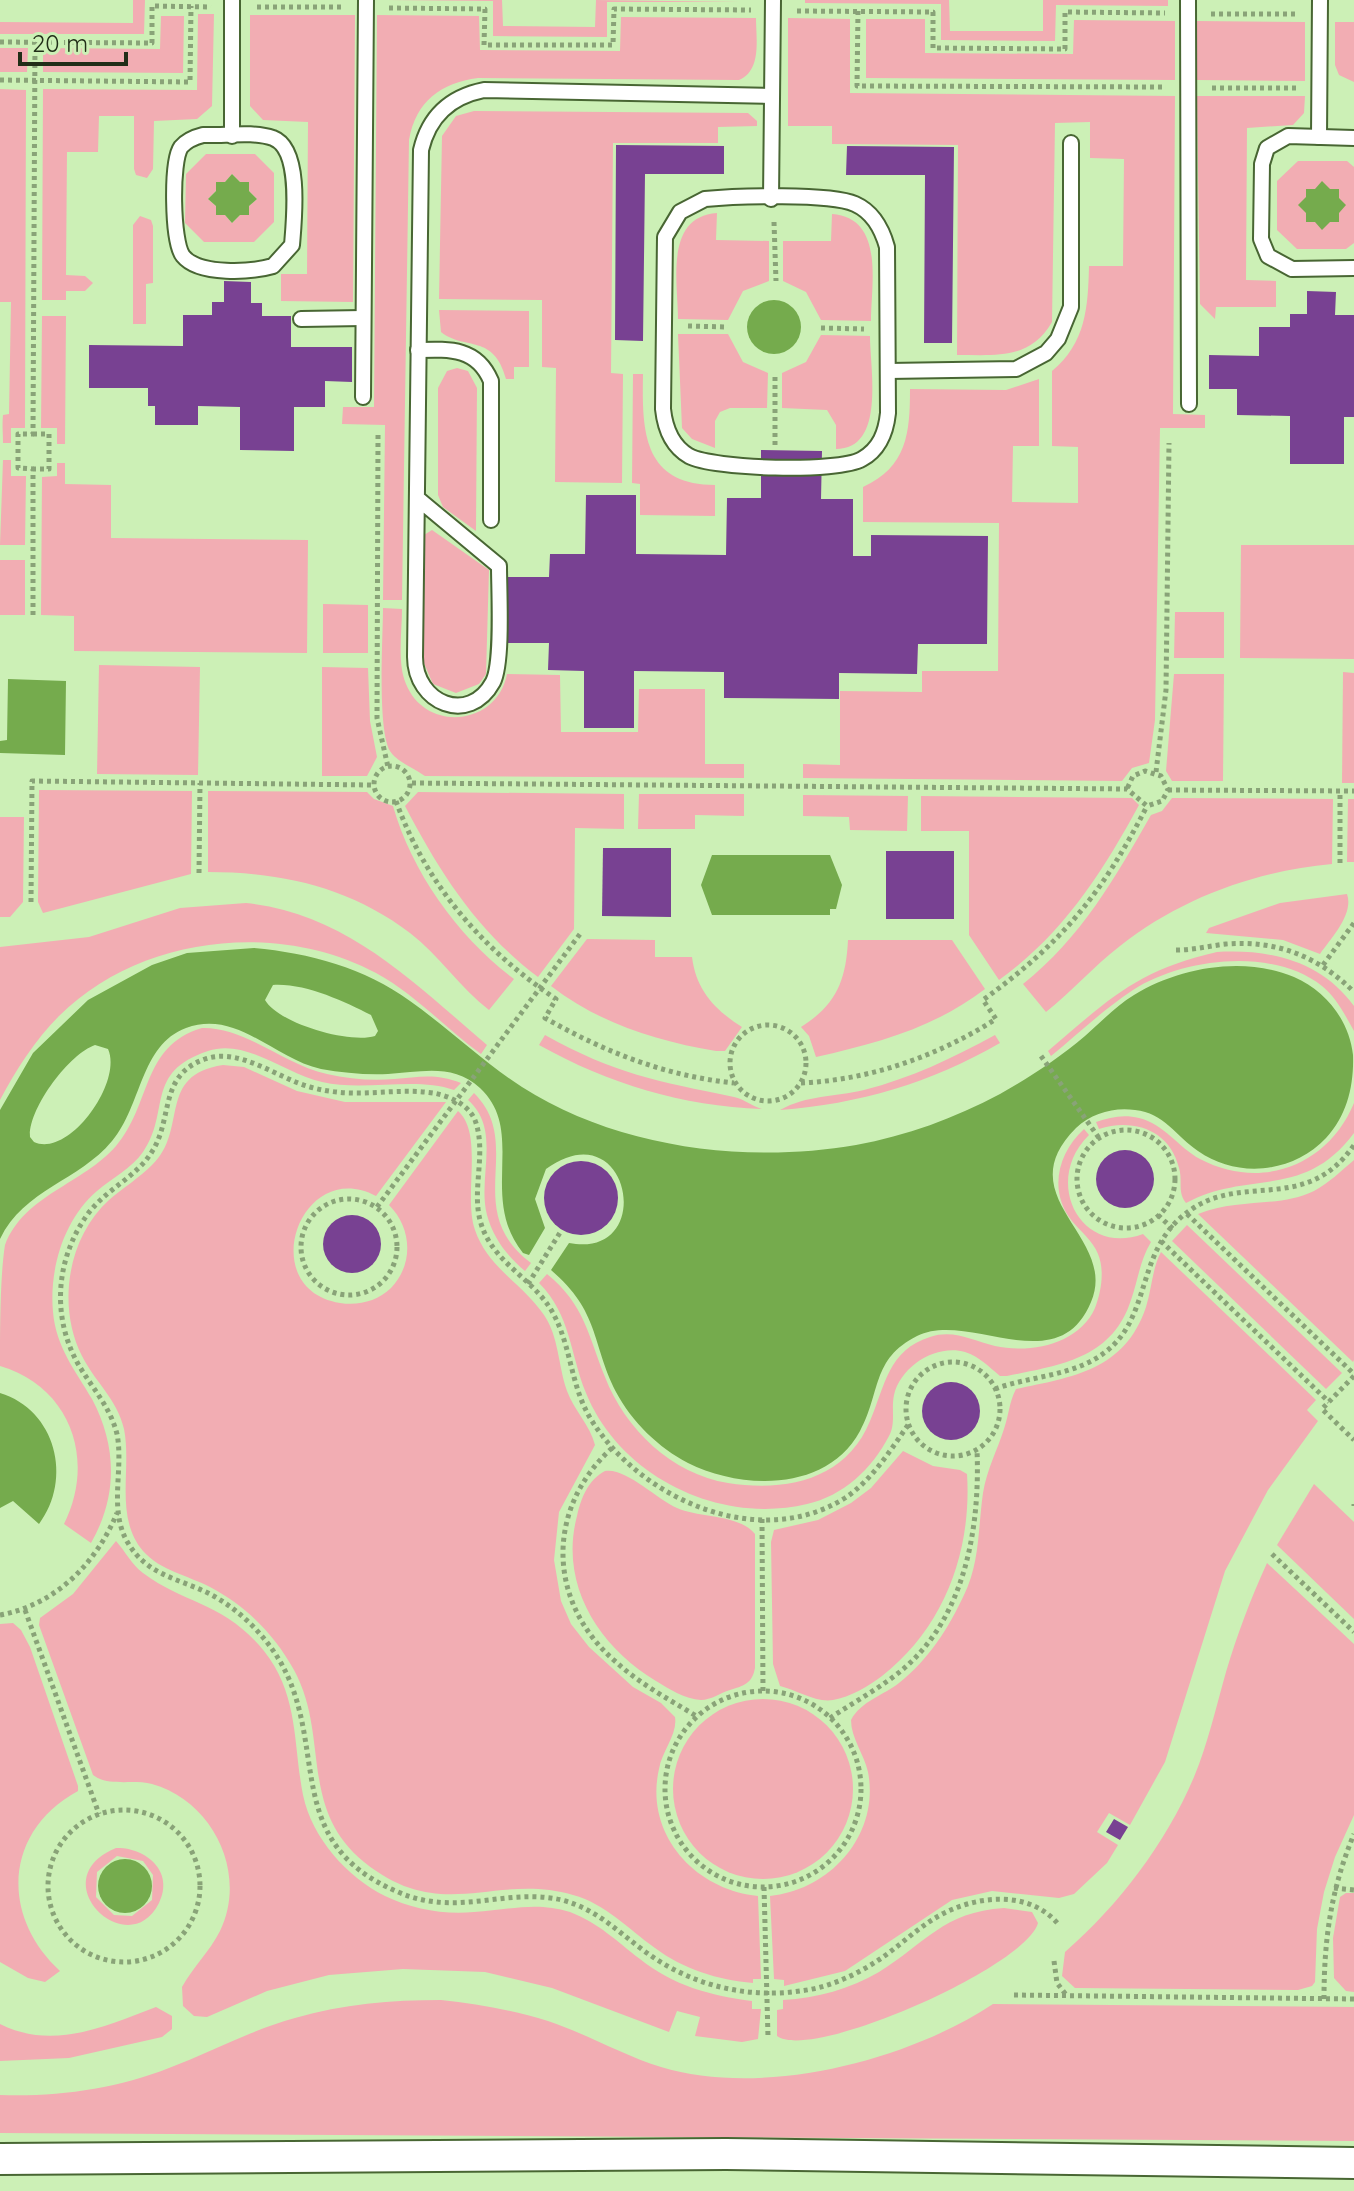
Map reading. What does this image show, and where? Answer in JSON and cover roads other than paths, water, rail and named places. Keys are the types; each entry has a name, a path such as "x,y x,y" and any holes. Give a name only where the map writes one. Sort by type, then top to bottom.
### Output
{"street":[{"path":"0,2159 726,2154 1354,2163"}],"lane":[{"path":"232,4 232,136"},
{"path":"363,397 366,4"},
{"path":"771,199 773,5"},
{"path":"1188,7 1189,404"},
{"path":"1319,137 1320,7"},
{"path":"417,498 499,566 498,668 488,690 468,703 442,703 430,696 415,671 421,150 432,121 454,100 484,90 772,96"},
{"path":"232,136 272,138 286,147 292,161 292,245 273,266 207,268 189,262 178,247 176,163 181,147 194,137 232,136"},
{"path":"1354,138 1280,138 1263,155 1263,248 1274,263 1283,267 1354,268"},
{"path":"888,371 1016,369 1046,353 1058,339 1071,307 1071,143"},
{"path":"705,199 771,199 843,200 856,205 877,222 887,247 886,426 874,450 864,459 837,467 724,466 690,456 678,448 664,423 665,237 680,212 705,199"},
{"path":"301,319 363,318"},
{"path":"418,350 464,351 481,363 491,381 491,520"}]}
